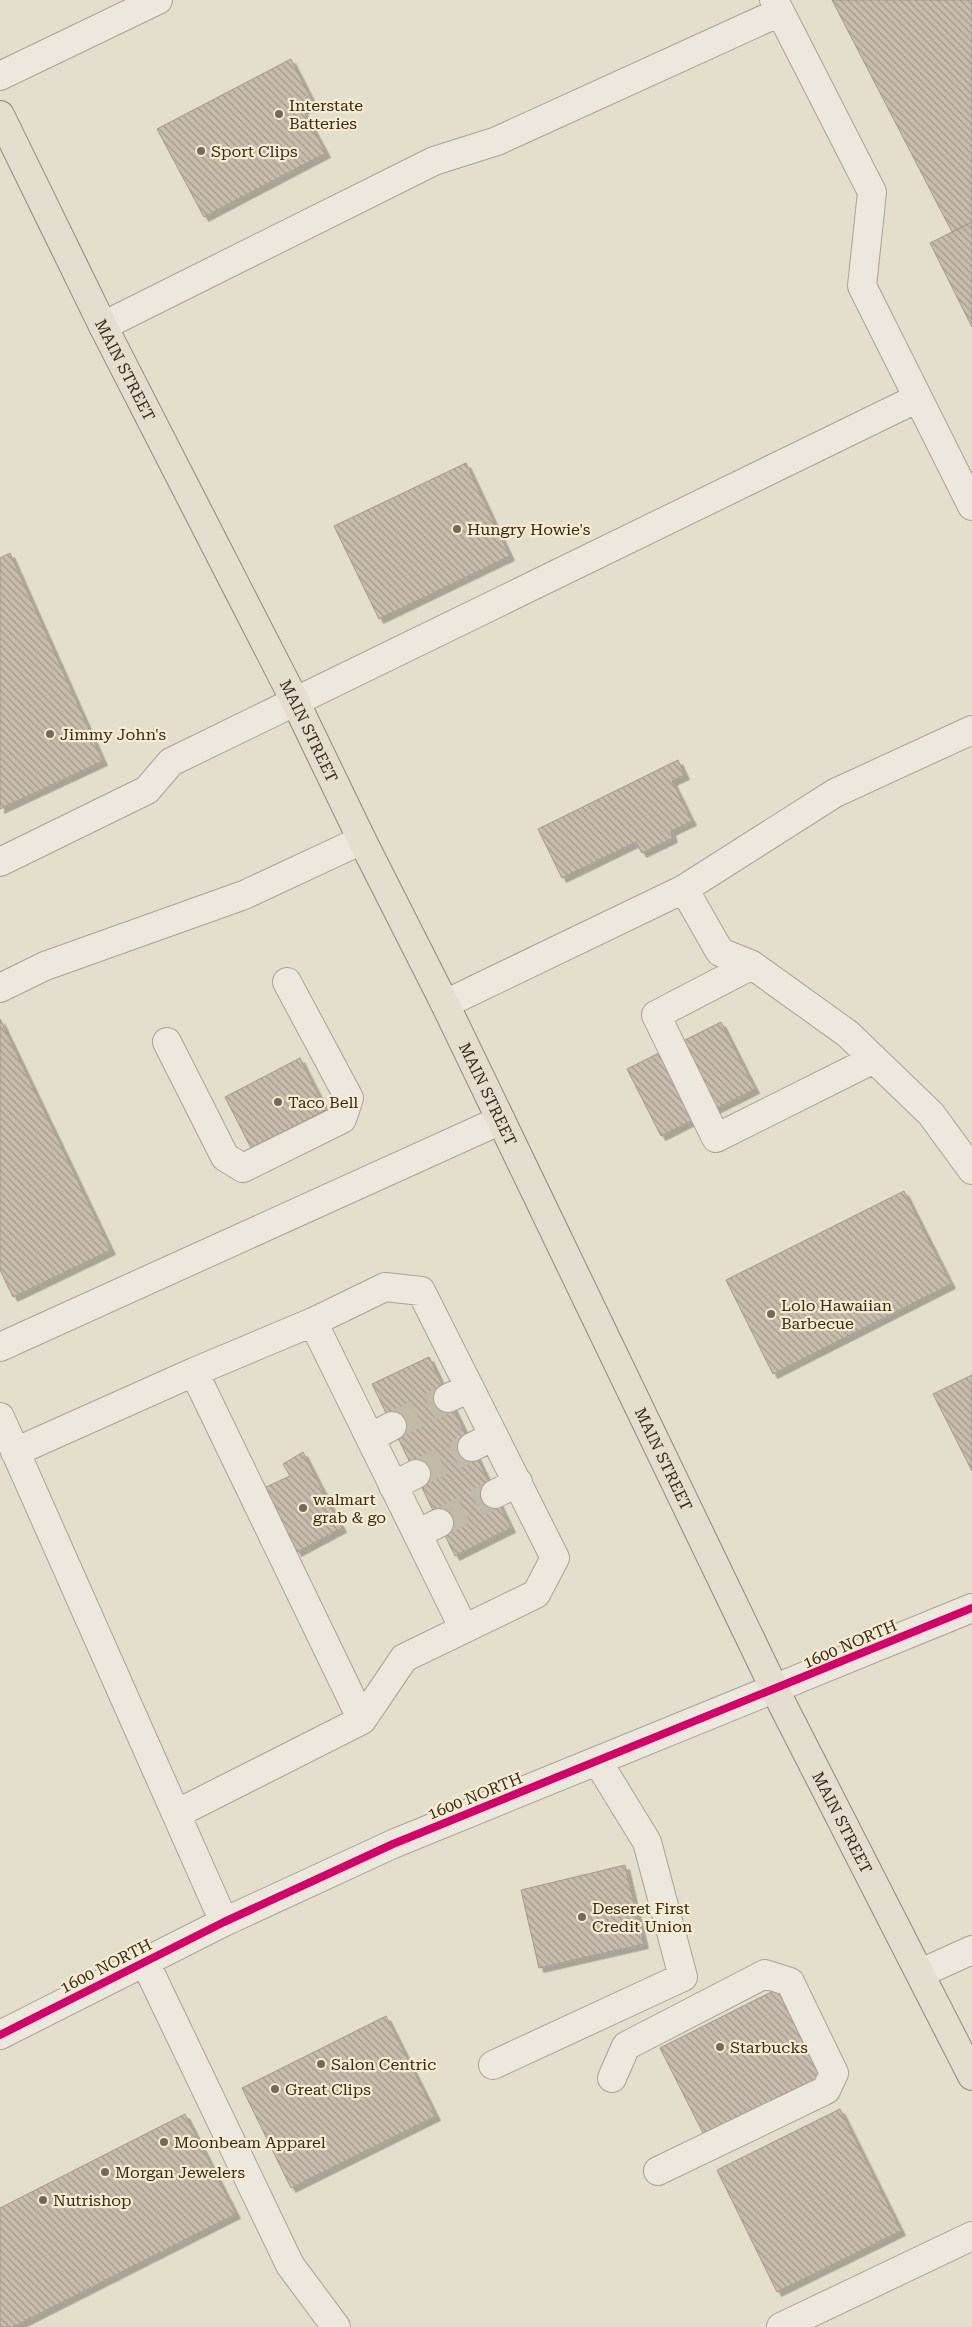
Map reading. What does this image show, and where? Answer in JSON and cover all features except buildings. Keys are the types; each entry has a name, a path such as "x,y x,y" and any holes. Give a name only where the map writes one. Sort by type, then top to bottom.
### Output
{"main road":[{"name":"MAIN STREET","path":"0,115 103,326 295,701 362,840 445,1004 775,1690 972,2076"}],"street":[{"path":"0,76 158,0"},
{"path":"103,326 434,161 497,141 777,6 872,192 862,286 972,506"},
{"path":"0,862 147,790 171,762 918,398"},
{"path":"445,1004 684,889 835,793 972,730"},
{"path":"0,988 45,966 244,895 362,840"},
{"path":"684,889 720,952 752,965 848,1034 931,1114 972,1170"},
{"path":"752,965 656,1015 716,1138 874,1059"},
{"path":"167,1042 225,1157 243,1168 334,1123 342,1119 349,1098 287,982"},
{"path":"0,1346 501,1120"},
{"path":"15,1452 194,1372 313,1322 385,1287 421,1291 459,1393 506,1488 555,1558 536,1594 404,1658 362,1720 176,1814"},
{"path":"313,1322 381,1432 428,1528 464,1630"},
{"path":"194,1372 362,1720"},
{"path":"0,1417 224,1922"},
{"name":"1600 NORTH","path":"0,2035 224,1922 393,1844 775,1690 972,1608"},
{"path":"493,2065 683,1977 647,1842 598,1762"},
{"path":"921,1973 972,1950"},
{"path":"145,1962 290,2266 336,2327"},
{"path":"612,2078 626,2046 765,1974 790,1982 834,2073 826,2090 658,2171"},
{"path":"782,2327 972,2236"}],"tunnel":[{"path":"392,1426 448,1398"},
{"path":"416,1474 472,1447"},
{"path":"439,1523 495,1494"}],"cycle path":[{"path":"0,2035 224,1922 393,1844 972,1608"}],"place":[{"name":"Interstate Batteries","path":"279,114"},
{"name":"Sport Clips","path":"201,151"},
{"name":"Hungry Howie's","path":"457,529"},
{"name":"Jimmy John's","path":"50,734"},
{"name":"Taco Bell","path":"278,1102"},
{"name":"Lolo Hawaiian Barbecue","path":"771,1314"},
{"name":"walmart grab & go","path":"303,1508"},
{"name":"Deseret First Credit Union","path":"582,1917"},
{"name":"Starbucks","path":"720,2047"},
{"name":"Salon Centric","path":"321,2064"},
{"name":"Great Clips","path":"275,2089"},
{"name":"Moonbeam Apparel","path":"164,2142"},
{"name":"Morgan Jewelers","path":"105,2172"},
{"name":"Nutrishop","path":"43,2200"}]}
